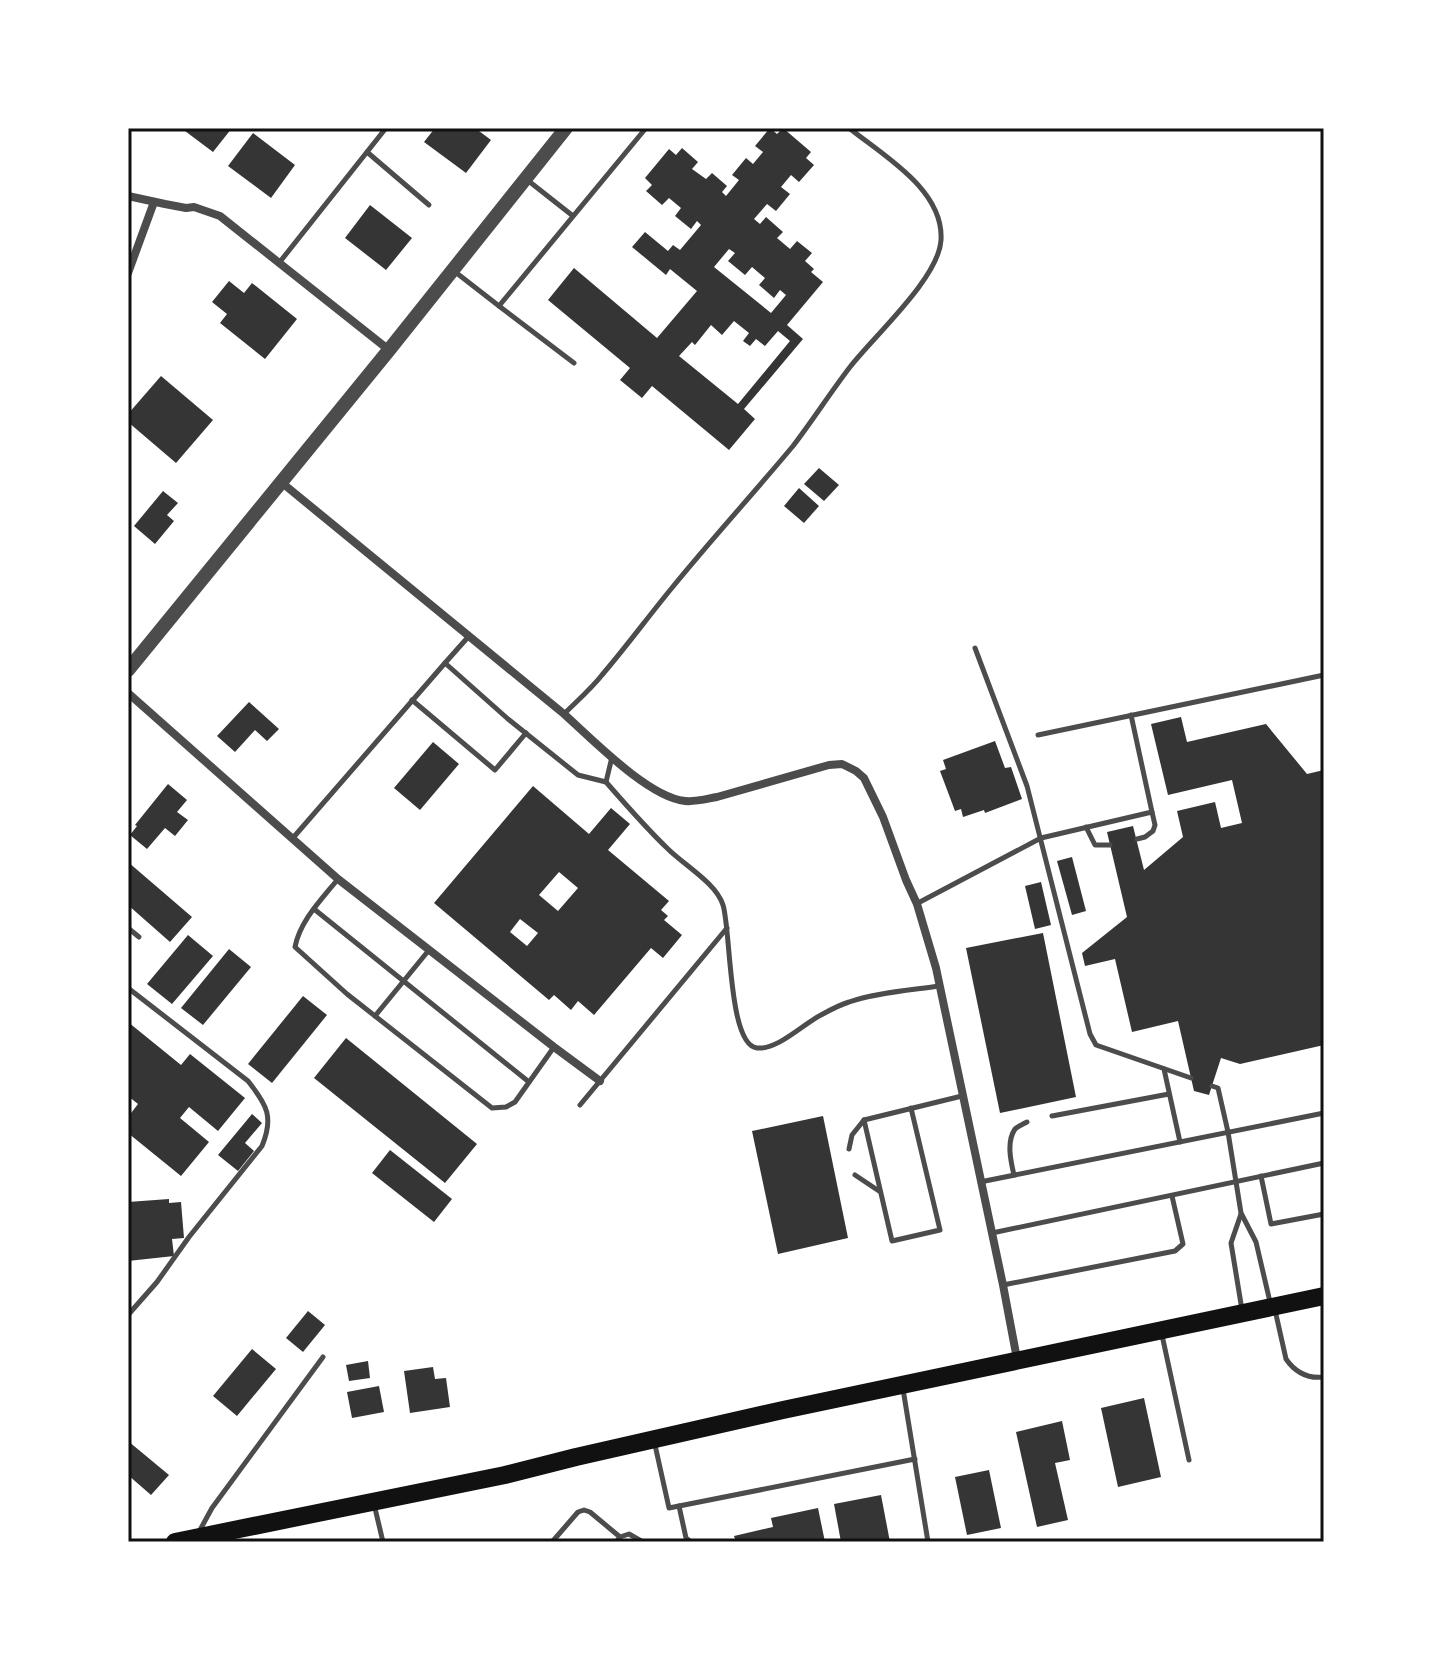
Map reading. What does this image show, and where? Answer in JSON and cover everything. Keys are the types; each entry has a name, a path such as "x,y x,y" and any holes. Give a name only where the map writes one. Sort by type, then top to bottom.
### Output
{"main road":[{"path":"175,1542 197,1540 505,1475 902,1384 1324,1296"}],"street":[{"path":"128,670 566,128"},
{"path":"128,196 194,207 220,216 389,350"},
{"path":"128,273 154,202"},
{"path":"281,482 639,779 666,795 683,801 717,797 829,765 842,764 864,778 917,904 939,986 1017,1360"},
{"path":"128,693 338,879 600,1081"}],"lane":[{"path":"279,263 386,128"},
{"path":"499,306 646,128"},
{"path":"564,714 600,677 792,447 850,367 918,287 939,255 939,218 935,206 919,183 849,128"},
{"path":"367,152 429,205"},
{"path":"525,178 573,216"},
{"path":"452,270 574,363"},
{"path":"292,839 469,636"},
{"path":"975,648 1027,786 1090,1034 1096,1045 1191,1078"},
{"path":"445,663 578,775 606,782 670,852 705,880 722,901 728,927 738,1024 747,1043 756,1048 774,1046 818,1017 849,1002 939,986"},
{"path":"1038,735 1324,675"},
{"path":"412,700 495,770 526,733"},
{"path":"1131,715 1155,825 1153,831 1137,839"},
{"path":"606,782 612,757"},
{"path":"917,904 1041,838 1152,812"},
{"path":"1086,827 1095,845 1110,845"},
{"path":"338,879 314,909 297,936 295,947 347,994 492,1108 506,1107 515,1102 554,1047"},
{"path":"314,909 529,1082"},
{"path":"580,1105 728,927"},
{"path":"128,928 139,937"},
{"path":"375,1016 430,949"},
{"path":"128,988 248,1081 268,1111 268,1132 262,1146 128,1315"},
{"path":"1164,1069 1180,1142"},
{"path":"1212,1086 1218,1088 1241,1213 1256,1242 1286,1359 1297,1371 1308,1376 1324,1377"},
{"path":"1052,1116 1169,1094"},
{"path":"849,1149 852,1135 864,1120 962,1096"},
{"path":"864,1120 892,1241 940,1230 911,1108"},
{"path":"980,1182 1324,1113"},
{"path":"1014,1175 1011,1142 1016,1128 1027,1122"},
{"path":"991,1233 1324,1163"},
{"path":"855,1175 880,1191"},
{"path":"1261,1176 1271,1224 1324,1214"},
{"path":"1003,1285 1175,1251 1183,1244 1172,1195"},
{"path":"1241,1213 1231,1243 1243,1314"},
{"path":"1161,1330 1189,1460"},
{"path":"197,1540 212,1508 323,1357"},
{"path":"902,1384 928,1542"},
{"path":"653,1439 669,1508 915,1459"},
{"path":"373,1502 383,1542"},
{"path":"679,1506 686,1538 691,1542"},
{"path":"552,1542 578,1512 584,1510 590,1512 618,1540 629,1534 643,1542"}],"building":[{"path":"181,128 232,128 213,152"},
{"path":"435,128 475,128 491,140 466,173 424,142"},
{"path":"770,128 777,134 783,128 811,152 806,158 814,165 799,182 791,175 781,187 790,194 776,211 767,204 754,219 760,224 766,217 783,232 777,238 790,249 797,241 812,253 805,261 814,269 811,272 823,282 787,325 803,339 744,409 755,419 729,450 652,386 642,398 620,380 630,368 548,300 574,268 657,338 697,291 670,269 666,275 632,247 645,232 668,251 673,245 680,250 701,225 697,221 691,229 675,216 681,208 669,198 662,205 646,191 652,185 645,178 669,149 676,155 682,148 698,162 692,169 706,179 712,173 727,186 722,192 726,196 739,180 732,175 746,158 753,164 763,152 755,146","holes":["729,249 735,253 728,261 745,275 752,267 765,278 759,285 774,298 780,290 786,295 771,313 714,267","734,321 749,333 743,341 750,346 756,339 765,346 778,331 790,341 738,404 679,356 692,342 695,345 711,325 722,335"]},
{"path":"253,133 295,165 271,198 228,166"},
{"path":"370,205 412,238 386,270 345,238"},
{"path":"229,281 244,293 252,283 297,319 265,359 220,323 227,314 212,302"},
{"path":"161,376 213,420 176,463 128,422 128,414"},
{"path":"819,468 839,485 824,501 804,484"},
{"path":"799,488 819,506 804,523 784,506"},
{"path":"163,491 178,503 167,515 174,521 155,544 134,526"},
{"path":"249,702 279,729 267,741 255,730 235,752 217,736"},
{"path":"1181,717 1187,742 1266,724 1307,774 1324,770 1324,1045 1240,1064 1221,1058 1209,1095 1194,1091 1178,1021 1132,1032 1115,959 1085,966 1082,953 1127,917 1107,832 1133,826 1144,870 1183,837 1177,811 1215,802 1221,828 1242,823 1232,780 1168,795 1151,724"},
{"path":"995,741 1005,768 1011,767 1022,799 985,813 984,810 963,817 961,809 955,811 940,771 946,769 943,760"},
{"path":"433,742 459,764 420,810 394,788"},
{"path":"168,784 187,800 177,812 188,820 175,836 165,828 147,849 130,835"},
{"path":"533,786 589,834 611,808 630,824 608,850 669,901 661,910 668,916 664,920 682,935 663,958 651,948 594,1015 578,1001 571,1010 554,995 549,1000 434,903","holes":["559,872 578,888 558,911 539,895","520,919 538,933 527,946 510,932"]},
{"path":"1072,857 1086,911 1072,915 1057,861"},
{"path":"128,862 192,917 170,942 128,905"},
{"path":"1041,882 1051,925 1035,929 1025,886"},
{"path":"1043,933 1076,1097 1000,1113 966,948"},
{"path":"188,935 213,956 172,1004 147,984"},
{"path":"229,949 251,967 203,1025 181,1008"},
{"path":"303,996 327,1015 272,1083 248,1064"},
{"path":"128,1022 181,1065 190,1054 245,1098 218,1131 189,1107 180,1118 209,1142 181,1176 128,1133 128,1117 138,1104 128,1096"},
{"path":"346,1038 477,1144 445,1183 314,1078"},
{"path":"252,1114 262,1123 245,1143 254,1151 238,1171 218,1155"},
{"path":"823,1116 848,1238 778,1254 752,1131"},
{"path":"390,1150 452,1199 434,1222 372,1173"},
{"path":"169,1199 169,1203 181,1202 184,1238 172,1239 174,1256 128,1261 128,1202"},
{"path":"308,1311 325,1325 303,1352 286,1338"},
{"path":"252,1349 276,1369 237,1416 213,1396"},
{"path":"368,1361 370,1378 349,1381 346,1365"},
{"path":"433,1367 435,1379 446,1378 450,1407 410,1413 404,1371"},
{"path":"379,1386 384,1412 352,1418 347,1392"},
{"path":"1144,1398 1161,1477 1118,1487 1101,1408"},
{"path":"1062,1421 1070,1460 1055,1463 1068,1520 1037,1527 1016,1432"},
{"path":"128,1441 169,1475 151,1495 128,1475"},
{"path":"989,1470 1001,1528 967,1535 955,1477"},
{"path":"881,1495 890,1542 841,1542 834,1504"},
{"path":"818,1508 825,1542 736,1542 734,1536 773,1527 771,1518"}]}
